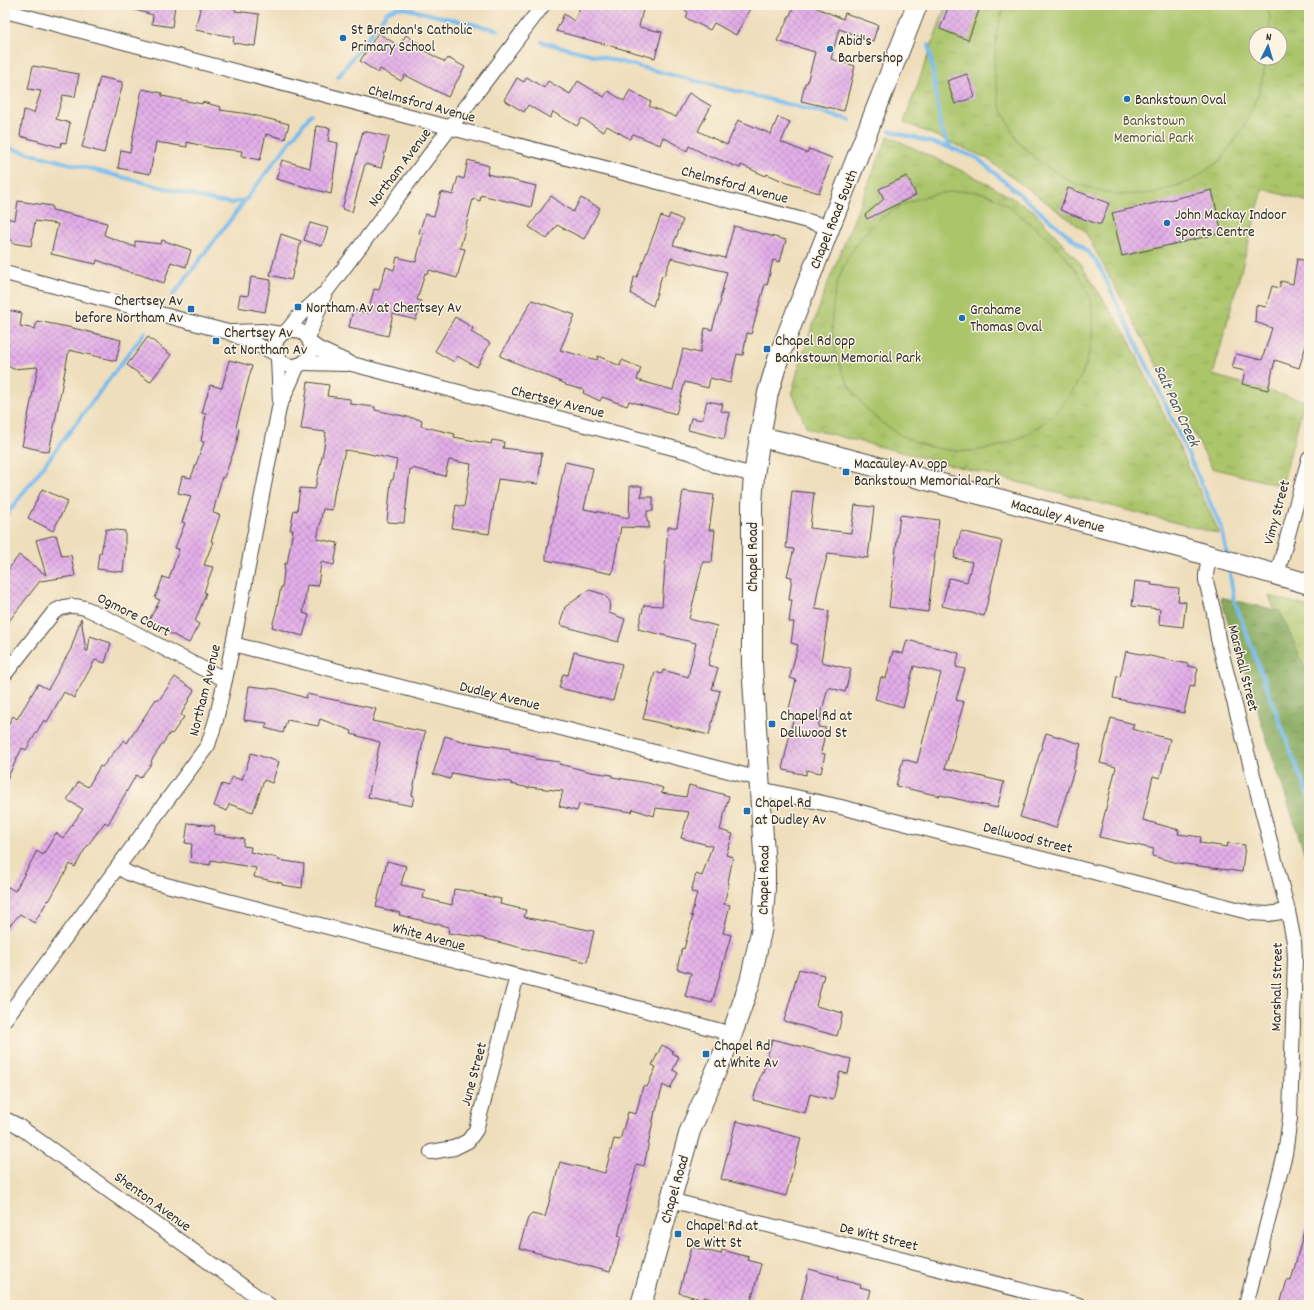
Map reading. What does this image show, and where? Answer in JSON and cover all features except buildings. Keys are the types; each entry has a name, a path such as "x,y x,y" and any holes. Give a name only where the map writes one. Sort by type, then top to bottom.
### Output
{"main road":[{"name":"Chapel Road South","path":"760,437 774,370 917,5"},
{"name":"Chapel Road","path":"641,1305 690,1132 732,1034 750,982 762,927 765,895 765,868 752,651 751,530 754,475 760,437"},
{"name":"Macauley Avenue","path":"760,437 814,450 1309,584"}],"street":[{"name":"Northam Avenue","path":"284,333 299,316 325,293 543,5"},
{"name":"Chelmsford Avenue","path":"5,11 830,227"},
{"path":"5,273 228,332 277,356 288,365 301,364 310,354 309,341 304,334 294,330 284,333 228,332"},
{"name":"Northam Avenue","path":"309,341 325,293"},
{"path":"277,356 275,347 276,341 284,333"},
{"name":"Chertsey Avenue","path":"309,341 314,347 352,364 692,453 715,465 754,475"},
{"name":"Northam Avenue","path":"5,1019 208,745 216,720 233,644 280,403 277,356"},
{"name":"Northam Avenue","path":"280,403 301,364"},
{"name":"Chertsey Avenue","path":"301,364 352,364"},
{"name":"Vimy Street","path":"1277,575 1309,458"},
{"name":"Marshall Street","path":"1209,556 1206,581 1214,613 1218,638 1288,911 1294,942 1295,958 1288,1136 1285,1154 1246,1305"},
{"name":"Ogmore Court","path":"5,674 54,612 60,608 77,606 109,619 225,679"},
{"name":"Dudley Avenue","path":"233,644 760,784"},
{"name":"Dellwood Street","path":"760,784 841,807 1252,913 1268,914 1288,911"},
{"name":"White Avenue","path":"118,867 128,873 147,880 700,1024 732,1034"},
{"name":"June Street","path":"431,1152 454,1148 468,1141 476,1130 517,976"},
{"name":"Shenton Avenue","path":"5,1114 11,1122 269,1305"},
{"name":"De Witt Street","path":"670,1200 1080,1305"}],"green space":[{"name":"Bankstown Memorial Park","path":"946,5 1309,5 1309,202 1263,189 1213,375 1304,401 1282,486 1212,468 1085,231 986,158 904,122"},
{"name":"Bankstown Oval","path":"1005,5 1267,5 1270,17 1269,26 1248,26 1248,66 1265,66 1259,92 1243,128 1221,160 1191,181 1155,193 1116,195 1076,184 1043,165 1018,142 1000,106 994,69 997,30"},
{"path":"888,136 981,180 1034,211 1079,262 1128,338 1220,534 807,428 792,392 801,359 826,288"},
{"name":"Grahame Thomas Oval","path":"959,191 980,192 995,198 1017,213 1055,245 1071,264 1084,285 1091,302 1093,320 1091,344 1085,365 1076,385 1064,403 1031,431 1012,441 991,448 969,451 934,448 911,440 881,422 860,401 845,377 836,351 832,324 834,296 843,269 857,244 877,222 895,209 915,200 926,196"},
{"path":"1269,596 1309,607 1309,693"},
{"path":"1220,597 1280,611 1309,677 1309,867"}],"waterway":[{"path":"338,77 387,12 397,8 403,8 498,30"},
{"path":"542,42 850,120"},
{"path":"929,45 941,130 951,148"},
{"path":"173,295 311,114"},
{"name":"Salt Pan Creek","path":"890,131 951,148 977,158 1089,253 1096,261 1161,395 1222,529 1227,555"},
{"path":"5,147 215,201 232,203 245,200"},
{"path":"5,517 145,332"},
{"name":"Salt Pan Creek","path":"1229,568 1234,600 1309,797"}],"place":[{"name":"St Brendan's Catholic Primary School","path":"343,38"},
{"name":"Abid's Barbershop","path":"830,49"},
{"name":"Bankstown Oval","path":"1127,99"},
{"name":"John Mackay Indoor Sports Centre","path":"1167,223"},
{"name":"Northam Av at Chertsey Av","path":"298,307"},
{"name":"Chertsey Av before Northam Av","path":"191,309"},
{"name":"Grahame Thomas Oval","path":"962,318"},
{"name":"Chertsey Av at Northam Av","path":"216,341"},
{"name":"Chapel Rd opp Bankstown Memorial Park","path":"767,349"},
{"name":"Macauley Av opp Bankstown Memorial Park","path":"846,472"},
{"name":"Chapel Rd at Dellwood St","path":"772,724"},
{"name":"Chapel Rd at Dudley Av","path":"747,811"},
{"name":"Chapel Rd at White Av","path":"706,1054"},
{"name":"Chapel Rd at De Witt St","path":"678,1234"}]}
